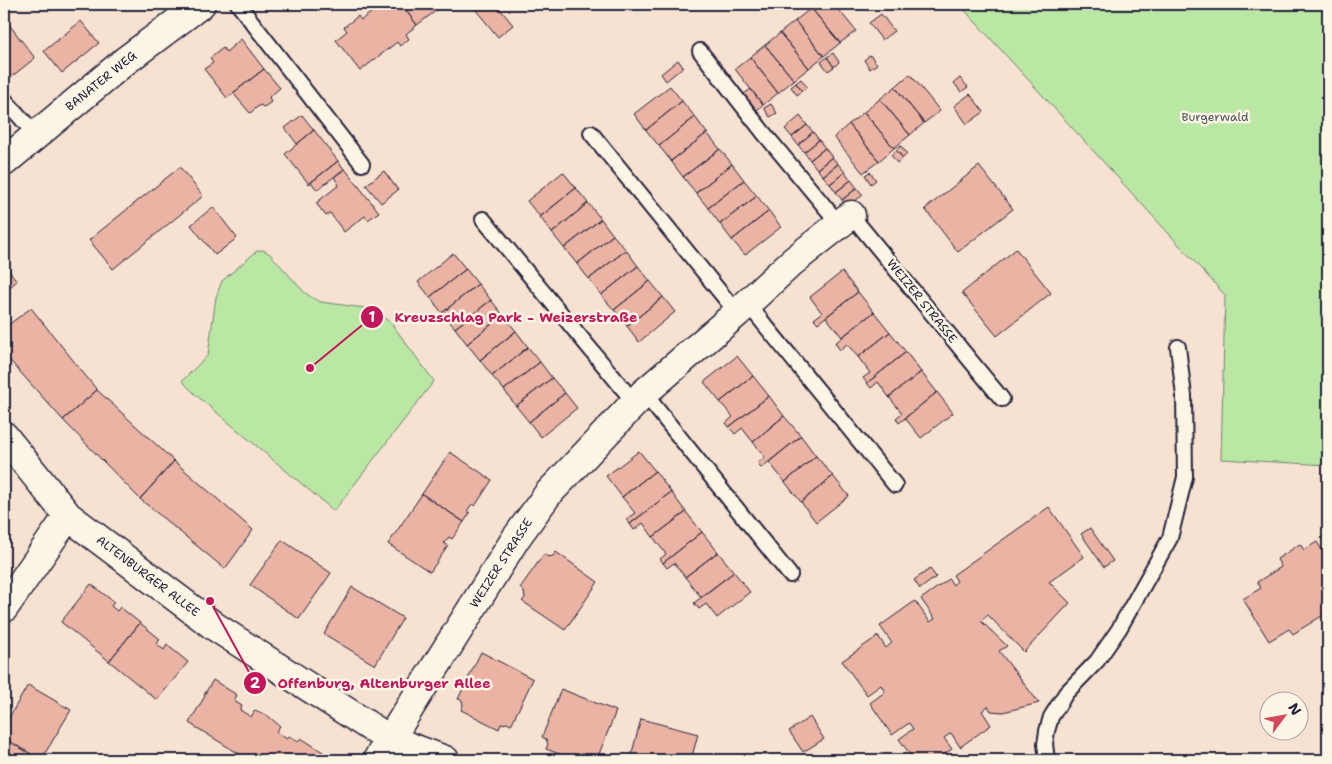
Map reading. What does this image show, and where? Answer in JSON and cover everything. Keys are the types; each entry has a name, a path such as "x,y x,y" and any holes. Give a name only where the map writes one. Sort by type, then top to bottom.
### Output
{"street":[{"name":"BANATER WEG","path":"4,162 125,61 201,4"},
{"name":"WEIZER STRASSE","path":"383,750 516,538 548,494 639,397 792,262 846,220"},
{"name":"ALTENBURGER ALLEE","path":"4,436 68,516 214,626 383,750 445,760"},
{"path":"4,608 68,516"}],"lane":[{"path":"238,4 362,164"},
{"name":"WEIZER STRASSE","path":"700,51 763,132 846,220 1002,398"},
{"path":"4,100 36,135"},
{"path":"591,133 895,485"},
{"path":"482,219 639,397 790,575"},
{"path":"1047,760 1045,744 1047,730 1052,717 1066,693 1097,661 1119,629 1170,538 1185,477 1184,396 1178,347"}],"green space":[{"name":"Burgerwald","path":"959,4 1328,4 1328,465 1221,459 1225,295"},
{"path":"263,250 270,254 304,292 311,297 321,302 372,309 391,323 434,381 334,511 197,396 182,381 208,355 216,297 222,281 257,251"}],"building":[{"path":"366,4 401,4 417,25 406,34 409,39 400,46 397,42 360,71 336,40 347,31 344,27 358,16 361,20 372,12"},
{"path":"401,4 445,4 417,25"},
{"path":"471,4 496,4 513,25 498,37"},
{"path":"816,4 834,4 856,31 840,43 811,8"},
{"path":"811,8 840,43 824,56 795,21"},
{"path":"881,14 894,31 882,40 869,23"},
{"path":"4,18 35,58 6,81 4,78"},
{"path":"81,21 99,43 62,73 44,51"},
{"path":"795,21 824,56 809,68 780,33"},
{"path":"780,33 809,68 794,80 765,45"},
{"path":"241,39 264,69 227,98 204,69 213,63 210,58 223,48 226,52"},
{"path":"765,45 794,80 778,93 750,57"},
{"path":"833,53 839,62 834,67 827,57"},
{"path":"870,55 877,64 870,69 864,60"},
{"path":"750,57 778,93 763,105 735,69"},
{"path":"827,57 834,67 828,71 821,62"},
{"path":"678,60 683,67 666,81 661,74"},
{"path":"264,69 280,88 269,97 271,102 264,107 260,105 250,113 233,93"},
{"path":"910,74 940,111 924,123 895,87"},
{"path":"960,78 968,87 961,92 954,83"},
{"path":"801,79 807,87 802,91 796,83"},
{"path":"796,83 802,91 797,95 791,87"},
{"path":"670,86 682,101 646,130 634,114"},
{"path":"895,87 924,123 910,135 880,99"},
{"path":"751,89 763,105 757,110 744,94"},
{"path":"970,94 984,112 967,124 954,106"},
{"path":"880,99 910,135 894,148 864,112"},
{"path":"682,101 695,117 659,146 646,130"},
{"path":"771,104 777,113 770,117 764,108"},
{"path":"864,112 894,148 879,161 849,124"},
{"path":"302,115 314,130 297,144 285,128"},
{"path":"800,116 807,125 792,137 785,129"},
{"path":"695,117 707,133 671,161 659,146"},
{"path":"849,124 879,161 863,173 834,137"},
{"path":"807,125 813,132 798,145 792,137"},
{"path":"314,130 338,161 309,184 285,154"},
{"path":"813,132 819,140 804,152 798,145"},
{"path":"707,133 720,149 683,177 671,161"},
{"path":"819,140 825,148 810,160 804,152"},
{"path":"901,146 907,154 903,158 896,150"},
{"path":"825,148 832,157 817,169 810,160"},
{"path":"720,149 732,164 696,193 683,177"},
{"path":"896,150 903,158 897,163 891,155"},
{"path":"832,157 838,164 823,176 817,169"},
{"path":"338,161 344,169 317,190 311,182"},
{"path":"732,164 744,180 708,208 696,193"},
{"path":"838,164 845,172 830,184 823,176"},
{"path":"979,166 1013,209 958,252 925,209"},
{"path":"180,167 203,196 113,269 89,240"},
{"path":"345,169 379,212 368,220 365,216 344,232 330,213 326,216 316,203 339,185 334,177"},
{"path":"384,171 398,190 381,203 366,185"},
{"path":"563,172 576,188 540,217 527,201"},
{"path":"845,172 851,180 836,192 830,184"},
{"path":"870,172 876,180 871,184 865,175"},
{"path":"744,180 757,196 720,224 708,208"},
{"path":"851,180 857,188 842,200 836,192"},
{"path":"576,188 588,203 552,233 540,217"},
{"path":"857,188 863,195 847,207 842,200"},
{"path":"757,196 769,211 732,240 720,224"},
{"path":"588,203 601,219 564,248 552,233"},
{"path":"213,207 237,238 215,255 191,225"},
{"path":"769,211 781,227 745,255 732,240"},
{"path":"601,219 613,235 577,264 564,248"},
{"path":"613,235 626,250 589,279 577,264"},
{"path":"1016,249 1051,293 997,336 962,293"},
{"path":"626,250 638,266 601,295 589,279"},
{"path":"453,253 466,269 430,297 418,282"},
{"path":"4,264 17,281 4,292"},
{"path":"638,266 650,281 614,310 601,295"},
{"path":"466,269 478,284 442,313 430,297"},
{"path":"842,272 858,292 818,323 814,319 822,313 810,297"},
{"path":"650,281 663,297 627,326 614,310"},
{"path":"478,284 491,300 455,328 442,313"},
{"path":"858,292 874,312 842,337 826,317"},
{"path":"663,297 675,312 639,342 627,326"},
{"path":"491,300 503,315 467,344 455,328"},
{"path":"31,308 97,390 63,420 4,354 4,328"},
{"path":"874,312 890,332 858,357 847,344 840,350 835,343"},
{"path":"503,315 516,331 480,360 467,344"},
{"path":"516,331 528,347 492,376 480,360"},
{"path":"890,332 906,352 867,383 863,378 870,373 858,357"},
{"path":"528,347 540,362 504,390 492,376"},
{"path":"906,352 921,372 889,397 878,382 871,388 867,383"},
{"path":"737,356 753,376 720,402 704,382"},
{"path":"540,362 552,378 516,406 504,390"},
{"path":"921,372 937,392 899,423 896,418 902,413 889,397"},
{"path":"753,376 769,396 729,427 726,423 733,417 720,402"},
{"path":"552,378 565,393 529,422 516,406"},
{"path":"97,390 174,461 140,499 63,420"},
{"path":"937,392 953,413 921,438 905,418"},
{"path":"565,393 577,408 541,437 529,422"},
{"path":"769,396 784,416 753,442 742,428 735,434 729,427"},
{"path":"784,416 801,436 761,468 758,463 765,457 753,442"},
{"path":"801,436 816,456 785,482 769,462"},
{"path":"639,451 655,471 622,497 606,476"},
{"path":"450,452 492,480 475,506 472,504 467,511 470,513 464,522 422,494"},
{"path":"816,456 833,476 801,502 785,482"},
{"path":"174,461 253,530 225,569 140,499"},
{"path":"655,471 671,492 630,524 626,519 635,513 622,497"},
{"path":"833,476 849,496 816,522 801,502"},
{"path":"671,492 686,512 653,537 643,523 634,530 630,524"},
{"path":"422,494 464,522 452,539 449,537 444,543 448,546 430,572 388,544"},
{"path":"1049,507 1084,557 1049,582 1070,603 1024,652 988,615 981,621 1007,646 999,651 1039,703 1003,712 991,711 988,706 982,711 991,725 960,747 951,733 944,738 952,749 936,760 914,760 899,739 913,729 909,723 892,735 870,703 885,692 881,685 867,695 842,661 878,636 886,648 892,643 880,626 915,601 930,622 935,619 921,599 949,579 953,585 957,581 953,575"},
{"path":"686,512 702,532 663,563 660,559 666,554 653,537"},
{"path":"1090,528 1113,561 1104,567 1081,534"},
{"path":"702,532 718,552 685,577 674,563 667,568 663,563"},
{"path":"282,540 331,573 299,619 250,585"},
{"path":"1317,542 1325,555 1328,553 1328,618 1325,614 1293,634 1289,629 1269,641 1243,599 1261,588 1257,582 1281,567 1277,559 1300,544 1304,550"},
{"path":"556,552 598,582 565,630 522,601 525,598 524,592 520,588 544,554 548,557 553,556"},
{"path":"718,552 734,572 701,597 685,577"},
{"path":"930,569 936,577 920,589 914,580"},
{"path":"734,572 750,592 717,618 706,604 699,609 694,603"},
{"path":"91,584 114,602 111,606 117,611 120,607 140,623 109,661 61,622"},
{"path":"352,587 403,618 375,665 324,634"},
{"path":"140,623 160,639 157,644 164,650 167,645 188,662 157,700 109,661"},
{"path":"481,652 533,679 511,725 507,723 501,724 499,729 461,710 462,700 458,699"},
{"path":"213,680 237,695 234,701 242,706 240,710 251,717 255,710 268,716 280,726 276,732 287,739 289,736 298,741 301,738 323,752 318,760 249,760 189,723"},
{"path":"28,685 71,710 41,760 4,738 4,726"},
{"path":"561,689 616,711 597,759 593,757 587,760 576,760 546,749 548,744 546,739 542,737"},
{"path":"810,717 824,739 803,752 789,731"},
{"path":"641,719 698,734 691,760 630,760"},
{"path":"4,738 41,760 4,760"}],"place":[{"name":"Kreuzschlag Park - Weizerstraße","path":"310,368"},
{"name":"Offenburg, Altenburger Allee","path":"210,601"}]}
